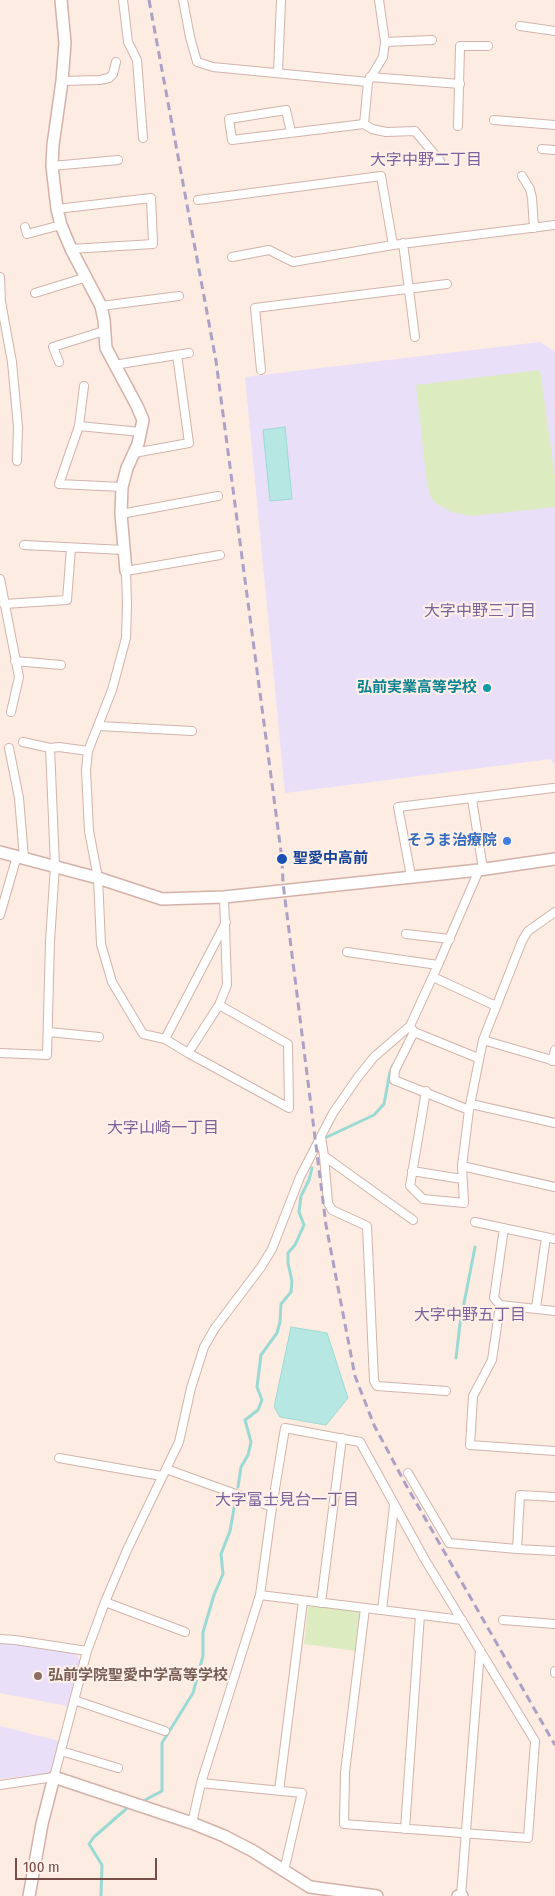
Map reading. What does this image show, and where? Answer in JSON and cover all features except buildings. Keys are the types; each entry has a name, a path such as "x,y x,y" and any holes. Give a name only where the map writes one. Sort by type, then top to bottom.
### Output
{"street":[{"path":"61,0 65,43 52,166 57,209 61,225 71,249 101,306 106,348 143,420 134,453 126,468 122,488 121,514 127,605 126,638 117,674 88,751 86,770 88,832 98,878 101,944 112,982 143,1034 165,1039 289,1108 288,1044 219,1005"},
{"path":"123,0 128,42 138,60 143,138"},
{"path":"183,0 190,38 197,62 213,67 278,73 460,84"},
{"path":"278,73 281,0"},
{"path":"364,124 369,79 383,57 386,42 379,0"},
{"path":"520,26 555,31"},
{"path":"386,42 432,40"},
{"path":"458,126 460,46 488,46"},
{"path":"62,81 109,78 113,74 116,62"},
{"path":"291,132 286,110 230,119 232,140 364,124 372,129 386,132 415,131 440,161"},
{"path":"494,120 555,125"},
{"path":"542,149 555,150"},
{"path":"52,166 118,160"},
{"path":"198,200 381,176 393,245"},
{"path":"522,176 530,189 534,228"},
{"path":"57,209 151,198 153,244 71,249"},
{"path":"25,227 27,234 61,225"},
{"path":"232,257 269,250 293,262 393,245 555,225"},
{"path":"403,244 414,337"},
{"path":"0,277 1,302 12,362 18,427 17,461"},
{"path":"35,293 87,277"},
{"path":"261,370 255,308 447,284"},
{"path":"101,306 179,296"},
{"path":"59,362 54,347 104,332"},
{"path":"114,364 189,353"},
{"path":"134,453 190,443 177,355"},
{"path":"84,386 79,426 59,484 122,488"},
{"path":"79,426 141,432"},
{"path":"121,514 218,496"},
{"path":"24,545 124,550"},
{"path":"4,604 67,600 71,548"},
{"path":"126,571 220,555"},
{"path":"0,579 18,678 11,712"},
{"path":"15,662 61,666"},
{"path":"99,726 192,730"},
{"path":"23,742 50,748 59,747 88,751"},
{"path":"0,915 20,857 19,798 9,748"},
{"path":"0,1053 47,1055 50,941 55,866 50,748"},
{"path":"411,876 398,807 553,788"},
{"path":"472,799 481,869 433,977 395,1070 394,1080 470,1107 555,1123"},
{"path":"0,852 98,878 162,899 224,897 555,859"},
{"path":"188,1053 219,1005 228,985 224,897"},
{"path":"426,1091 410,1186 423,1199 464,1203 462,1166 478,1058 483,1040 522,941 528,931 555,912"},
{"path":"165,1039 226,922"},
{"path":"406,934 450,939"},
{"path":"347,952 438,965"},
{"path":"433,977 496,1006"},
{"path":"412,1029 478,1058"},
{"path":"29,1896 42,1824 87,1651 127,1550 179,1442 191,1388 204,1347 215,1328 261,1268 272,1249 300,1177 333,1113 374,1057 412,1029"},
{"path":"49,1032 99,1037"},
{"path":"483,1040 554,1061 555,1050"},
{"path":"321,1137 328,1203 332,1210 367,1226 374,1381 377,1386 446,1391"},
{"path":"324,1156 413,1220"},
{"path":"462,1166 555,1187"},
{"path":"412,1171 462,1179"},
{"path":"475,1222 555,1239"},
{"path":"504,1228 494,1298 500,1305 555,1311"},
{"path":"536,1308 546,1237"},
{"path":"500,1305 492,1360 473,1396 470,1445 555,1450"},
{"path":"192,1823 201,1783 260,1595 285,1428 360,1442 394,1506 535,1741 528,1838 344,1824 345,1772 365,1608"},
{"path":"321,1603 342,1438"},
{"path":"59,1458 164,1473 272,1507"},
{"path":"408,1473 449,1543 555,1551"},
{"path":"517,1549 520,1495 555,1497"},
{"path":"382,1610 394,1506"},
{"path":"260,1595 462,1620"},
{"path":"279,1791 303,1601"},
{"path":"105,1602 185,1632"},
{"path":"405,1829 420,1615"},
{"path":"502,1620 555,1624"},
{"path":"0,1639 87,1651"},
{"path":"460,1896 480,1650"},
{"path":"74,1700 165,1730"},
{"path":"61,1751 118,1768"},
{"path":"0,1785 54,1778 192,1823 253,1851 310,1887 377,1896"},
{"path":"201,1783 302,1793 284,1871"}],"shaded area":[{"path":"540,342 555,352 555,766 551,759 285,793 245,377"},
{"name":"弘前学院聖愛中学高等学校","path":"0,1641 73,1652 80,1660 67,1706 0,1693"},
{"path":"0,1726 59,1741 51,1773 0,1779"}],"green space":[{"path":"540,370 555,477 555,507 472,516 452,512 435,503 430,496 427,484 416,385"},
{"path":"312,1606 358,1611 360,1615 356,1651 304,1644 308,1608"}],"water":[{"path":"285,427 292,499 270,501 263,430"},
{"path":"291,1327 327,1333 348,1398 326,1425 280,1417 274,1407"}],"waterway":[{"path":"327,1137 374,1115 384,1104 393,1065"},
{"path":"238,1487 241,1467 248,1455 251,1442 245,1420 258,1410 262,1400 257,1387 261,1355 277,1333 281,1304 291,1292 292,1281 288,1253 295,1245 304,1225 299,1212 301,1196 309,1180 312,1168"},
{"path":"456,1358 460,1324 475,1247"},
{"path":"145,1800 162,1791 162,1743 193,1693 203,1656 203,1632 214,1595 223,1574 221,1554 230,1531 235,1503"},
{"path":"101,1896 102,1865 89,1844 94,1837 126,1809"}],"railway":[{"path":"149,0 216,361 282,859 283,883 326,1225 355,1376 374,1425 406,1485 555,1745"}],"place":[{"name":"弘前実業高等学校","path":"487,688"},
{"name":"そうま治療院","path":"507,841"},
{"name":"聖愛中高前","path":"282,859"},
{"name":"弘前学院聖愛中学高等学校","path":"38,1676"}],"district":[{"name":"大字中野二丁目","path":"426,161"},
{"name":"大字中野三丁目","path":"480,612"},
{"name":"大字山崎一丁目","path":"163,1129"},
{"name":"大字中野五丁目","path":"470,1316"},
{"name":"大字富士見台一丁目","path":"287,1501"}]}
